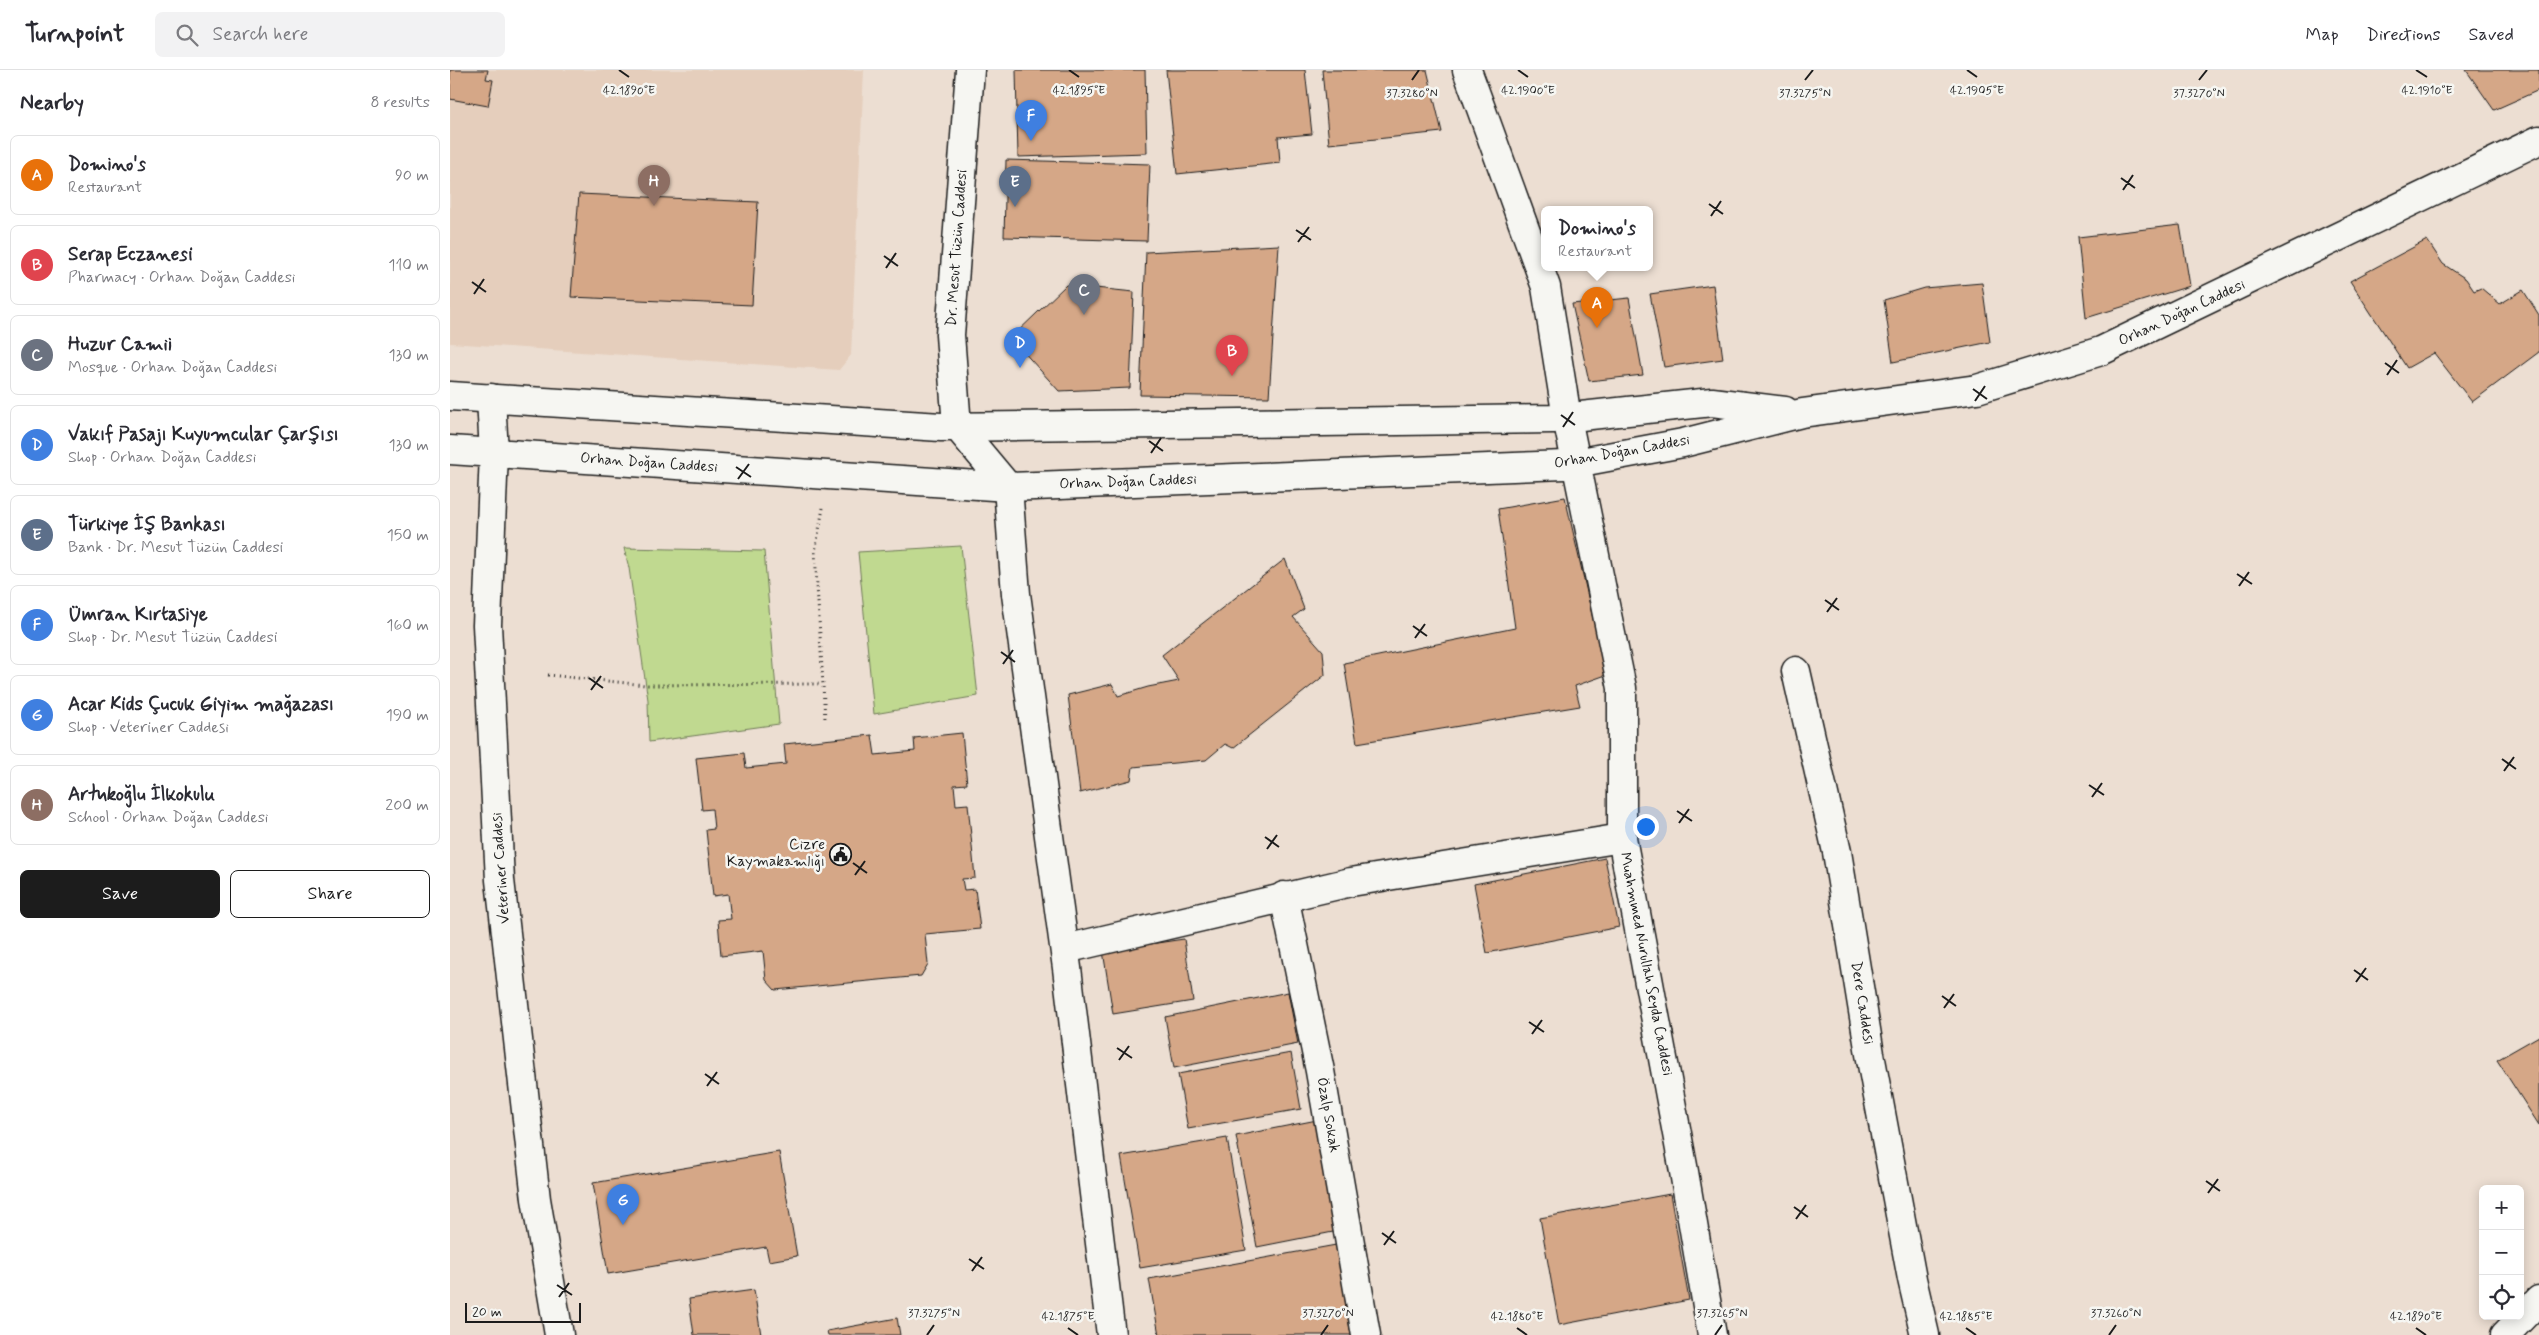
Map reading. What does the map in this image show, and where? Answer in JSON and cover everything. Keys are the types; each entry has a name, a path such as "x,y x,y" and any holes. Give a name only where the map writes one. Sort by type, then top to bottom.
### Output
{"street":[{"name":"Dr. Mesut Tüzün Caddesi","path":"957,426 950,335 970,70"},
{"name":"Muahmmed Nurullah Seyda Caddesi","path":"1467,70 1546,287 1567,418 1622,688 1622,838 1683,1166 1712,1335"},
{"name":"Orhan Doğan Caddesi","path":"450,450 1008,487 1545,466 1577,462 1683,443 1802,413 1977,389 2101,351 2382,218 2539,140"},
{"name":"Orhan Doğan Caddesi","path":"450,396 957,426 1567,418 1712,402 1802,413"},
{"name":"Veteriner Caddesi","path":"491,398 494,453 487,626 500,880 536,1200 559,1335"},
{"path":"957,426 1008,487 1016,594 1064,949 1111,1335"},
{"name":"Dere Caddesi","path":"1796,671 1837,852 1870,1054 1912,1279 1925,1335"},
{"path":"1064,949 1284,896 1351,882 1622,838"},
{"name":"Özalp Sokak","path":"1284,896 1320,1071 1366,1335"},
{"path":"2505,1335 2539,1300"}],"path":[{"path":"825,719 815,552 828,475"},
{"path":"548,675 646,685 822,684"}],"shaded area":[{"path":"450,70 864,70 851,355 839,370 450,343"}],"green space":[{"path":"961,546 978,696 874,714 858,552"},
{"path":"624,548 764,551 779,724 649,742 648,700 629,568"}],"building":[{"path":"450,70 488,70 486,79 493,80 488,106 450,99"},
{"path":"1016,70 1145,70 1147,153 1018,157"},
{"path":"1166,70 1305,70 1312,134 1278,137 1280,163 1177,174"},
{"path":"1322,70 1427,70 1442,132 1329,144"},
{"path":"2466,70 2539,70 2539,90 2494,110"},
{"path":"1006,160 1150,164 1147,241 1004,237"},
{"path":"579,194 758,202 752,305 571,297"},
{"path":"2180,225 2190,286 2086,318 2078,237"},
{"path":"2427,240 2443,264 2466,279 2474,291 2481,288 2500,304 2523,290 2539,315 2539,352 2472,402 2434,353 2407,368 2350,281"},
{"path":"1279,245 1269,397 1140,395 1146,252"},
{"path":"1982,283 1990,342 1893,362 1884,300 1924,288"},
{"path":"1066,285 1134,292 1130,388 1059,391 1011,338"},
{"path":"1713,285 1723,359 1664,367 1650,294"},
{"path":"1629,298 1643,375 1589,381 1572,304"},
{"path":"1565,497 1606,675 1575,686 1580,706 1357,743 1344,663 1515,628 1498,509"},
{"path":"1285,559 1304,609 1293,617 1323,651 1325,675 1233,748 1225,744 1206,760 1133,767 1131,780 1080,793 1068,695 1112,684 1118,696 1148,687 1179,681 1162,655"},
{"name":"Cizre Kaymakamlığı","path":"962,733 967,784 954,785 956,805 968,804 975,878 962,879 964,890 975,889 980,929 925,934 928,964 921,976 775,990 766,980 763,951 721,956 718,920 731,919 728,894 713,896 706,830 714,829 712,809 702,810 696,758 744,753 746,768 786,764 784,744 872,735 875,755 915,751 914,738"},
{"path":"1605,858 1619,927 1487,953 1474,884"},
{"path":"1184,939 1193,1001 1113,1014 1103,951"},
{"path":"1288,992 1298,1044 1174,1068 1165,1017"},
{"path":"2539,1036 2539,1125 2497,1060"},
{"path":"1291,1053 1301,1109 1188,1129 1178,1074"},
{"path":"1317,1120 1338,1231 1257,1247 1236,1136"},
{"path":"1227,1138 1246,1250 1140,1268 1121,1156"},
{"path":"779,1152 797,1256 769,1261 766,1247 608,1274 593,1183"},
{"path":"1670,1194 1689,1300 1559,1325 1540,1218"},
{"path":"1336,1245 1351,1335 1159,1335 1149,1279"},
{"path":"754,1290 761,1335 694,1335 689,1299"},
{"path":"897,1318 900,1335 828,1335 827,1331"}],"place":[{"name":"Ümran Kırtasiye","path":"1031,141"},
{"name":"Artukoğlu İlkokulu","path":"654,206"},
{"name":"Türkiye İş Bankası","path":"1015,207"},
{"name":"Huzur Camii","path":"1084,315"},
{"name":"Domino's","path":"1597,328"},
{"name":"Vakıf Pasajı Kuyumcular Çarşısı","path":"1020,368"},
{"name":"Serap Eczanesi","path":"1232,376"},
{"name":"Cizre Kaymakamlığı","path":"841,854"},
{"name":"Acar Kids Çucuk Giyim mağazası","path":"623,1225"}]}
